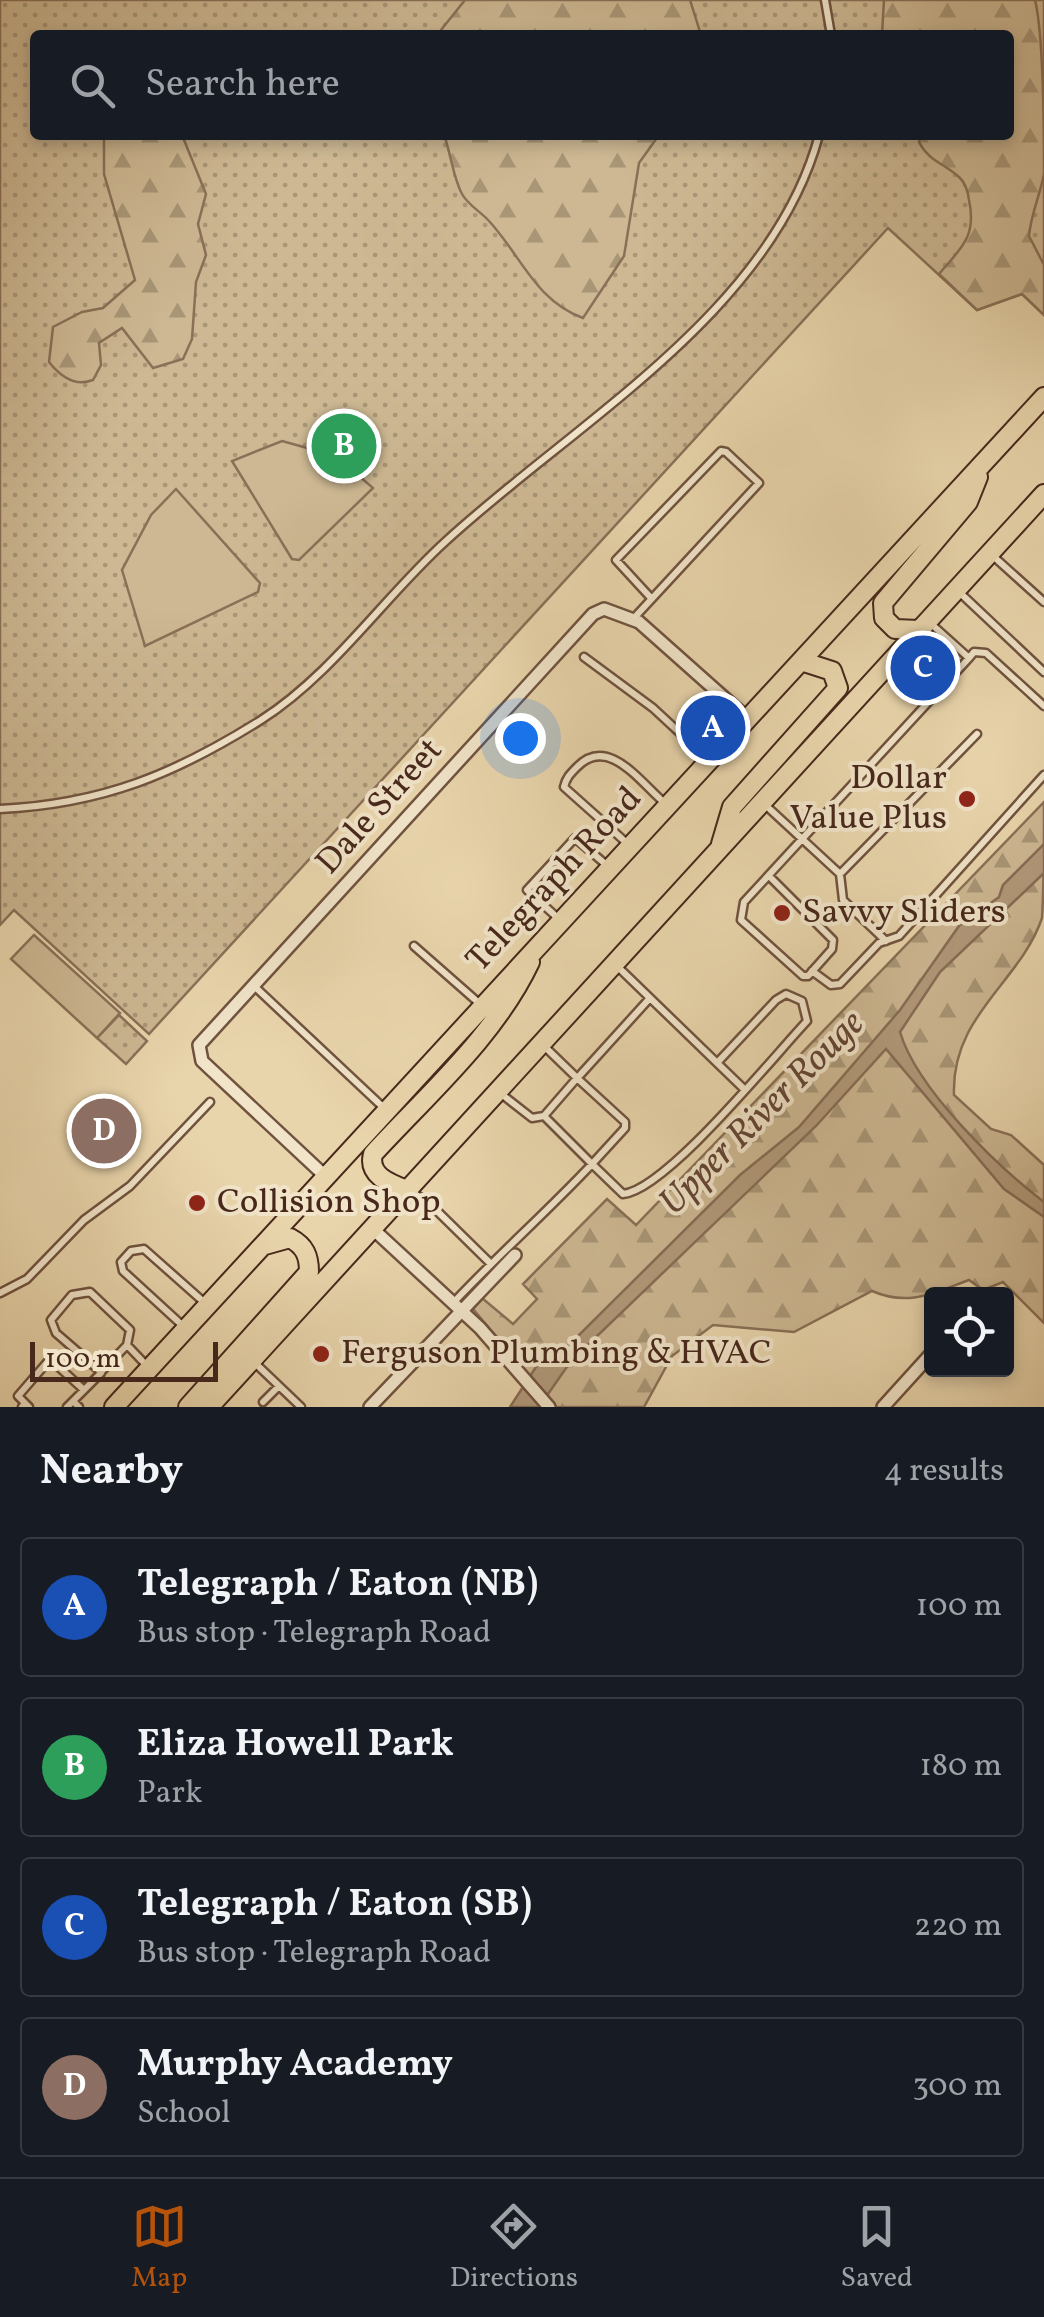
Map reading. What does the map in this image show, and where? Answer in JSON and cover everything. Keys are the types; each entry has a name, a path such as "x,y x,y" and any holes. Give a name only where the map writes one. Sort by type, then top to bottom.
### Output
{"main road":[{"name":"Telegraph Road","path":"114,1407 1044,397"},
{"path":"924,625 895,628 884,618 883,603 968,502 984,462"},
{"path":"209,1407 616,966 956,589 1042,501"},
{"path":"718,854 732,807 838,688 832,671 801,661"},
{"path":"408,1191 378,1175 372,1165 373,1154 516,992 536,948"},
{"path":"188,1407 309,1272 305,1250 290,1238 262,1246"}],"street":[{"name":"Dale Street","path":"325,1176 199,1054 200,1044 592,614 611,610 633,619"},
{"path":"633,619 748,720"},
{"path":"373,1229 457,1305 548,1405"},
{"path":"370,1407 457,1305 515,1255"},
{"path":"882,1407 924,1362"}],"lane":[{"path":"826,0 830,30"},
{"path":"0,808 107,796 192,761 265,717 312,677 444,542 668,358 724,298 776,230 812,163 818,140"},
{"path":"633,619 759,483 726,452 721,451 678,493 616,560 651,598"},
{"path":"990,554 1044,602"},
{"path":"956,589 1044,672"},
{"path":"924,625 970,658"},
{"path":"769,876 831,936 833,948 812,972 803,976 741,920 744,902 974,652 986,653 1044,706"},
{"path":"584,657 653,708 710,761"},
{"path":"840,874 977,734"},
{"path":"630,847 568,794 566,778 595,753 610,754 668,806"},
{"path":"812,972 831,985 840,984 886,940 899,936 1044,775"},
{"path":"761,802 840,874 843,900 886,940"},
{"path":"561,921 527,890 563,851 576,838 610,868"},
{"path":"414,946 482,1006"},
{"path":"616,966 744,1089"},
{"path":"254,986 386,1110"},
{"path":"544,1116 622,1194 634,1192 682,1156 807,1021 802,1001 786,994 776,1000 718,1063"},
{"path":"499,1093 532,1118 544,1116 650,998"},
{"path":"457,1305 490,1263 518,1243 625,1128 625,1122 542,1045"},
{"path":"0,1293 28,1279 84,1220 130,1186 210,1102"},
{"path":"408,1191 429,1204 490,1263"},
{"path":"186,1328 120,1267 131,1252 144,1249 208,1305"},
{"path":"73,1405 127,1346 130,1330 90,1292 72,1295 51,1320 52,1329 101,1372"},
{"path":"127,1346 149,1368"},
{"path":"26,1406 18,1396 50,1358 84,1390"},
{"path":"252,1360 301,1407"},
{"path":"263,1405 279,1386"}],"green space":[{"path":"0,0 1044,0 1044,315 1022,294 977,310 888,228 149,1034 14,910 0,925"},
{"path":"465,0 690,0 699,30 441,30"},
{"path":"884,0 1035,0 1042,61 1044,174 1029,236 1044,265 1044,315 1022,294 977,310 939,274 969,233 969,197 960,178 928,154 919,142 1014,140 1014,30 882,30"},
{"path":"104,140 184,140 206,194 198,224 206,255 196,282 192,339 183,359 153,368 122,328 99,343 101,365 93,380 80,382 63,376 49,362 53,327 82,312 103,308 135,280 104,174"},
{"path":"445,140 655,140 639,163 624,256 583,318 541,289 501,235 465,198"},
{"path":"282,441 336,456 373,488 299,560 292,559 232,461"},
{"path":"176,489 260,583 258,592 145,646 122,570 151,515"},
{"path":"1044,802 1042,918 1019,962 963,1043 954,1095 991,1129 1011,1135 1044,1165 1044,1323 1014,1293 1014,1287 1003,1282 990,1287 979,1287 969,1280 949,1287 924,1287 924,1295 909,1298 872,1291 794,1332 713,1325 672,1356 644,1407 556,1407 473,1309 482,1298 513,1324 537,1299 523,1284 607,1199 636,1225"},
{"path":"34,935 120,1013 97,1038 11,959"},
{"path":"119,1015 147,1041 126,1064 97,1038"}],"shaded area":[{"path":"1044,844 1044,873 940,972 900,1032 923,1078 982,1147 1044,1202 1044,1217 1004,1189 886,1049 816,1126 571,1361 539,1407 510,1407 536,1367 572,1342 740,1175 799,1127 900,1010 959,926 999,897 1003,885"}],"place":[{"name":"Eliza Howell Park","path":"344,446"},
{"name":"Telegraph / Eaton (SB)","path":"923,668"},
{"name":"Telegraph / Eaton (NB)","path":"713,728"},
{"name":"Dollar Value Plus","path":"967,799"},
{"name":"Savvy Sliders","path":"782,913"},
{"name":"Murphy Academy","path":"104,1131"},
{"name":"Collision Shop","path":"197,1203"},
{"name":"Ferguson Plumbing & HVAC","path":"321,1354"}],"water label":[{"name":"Upper River Rouge","path":"763,1114"}]}
